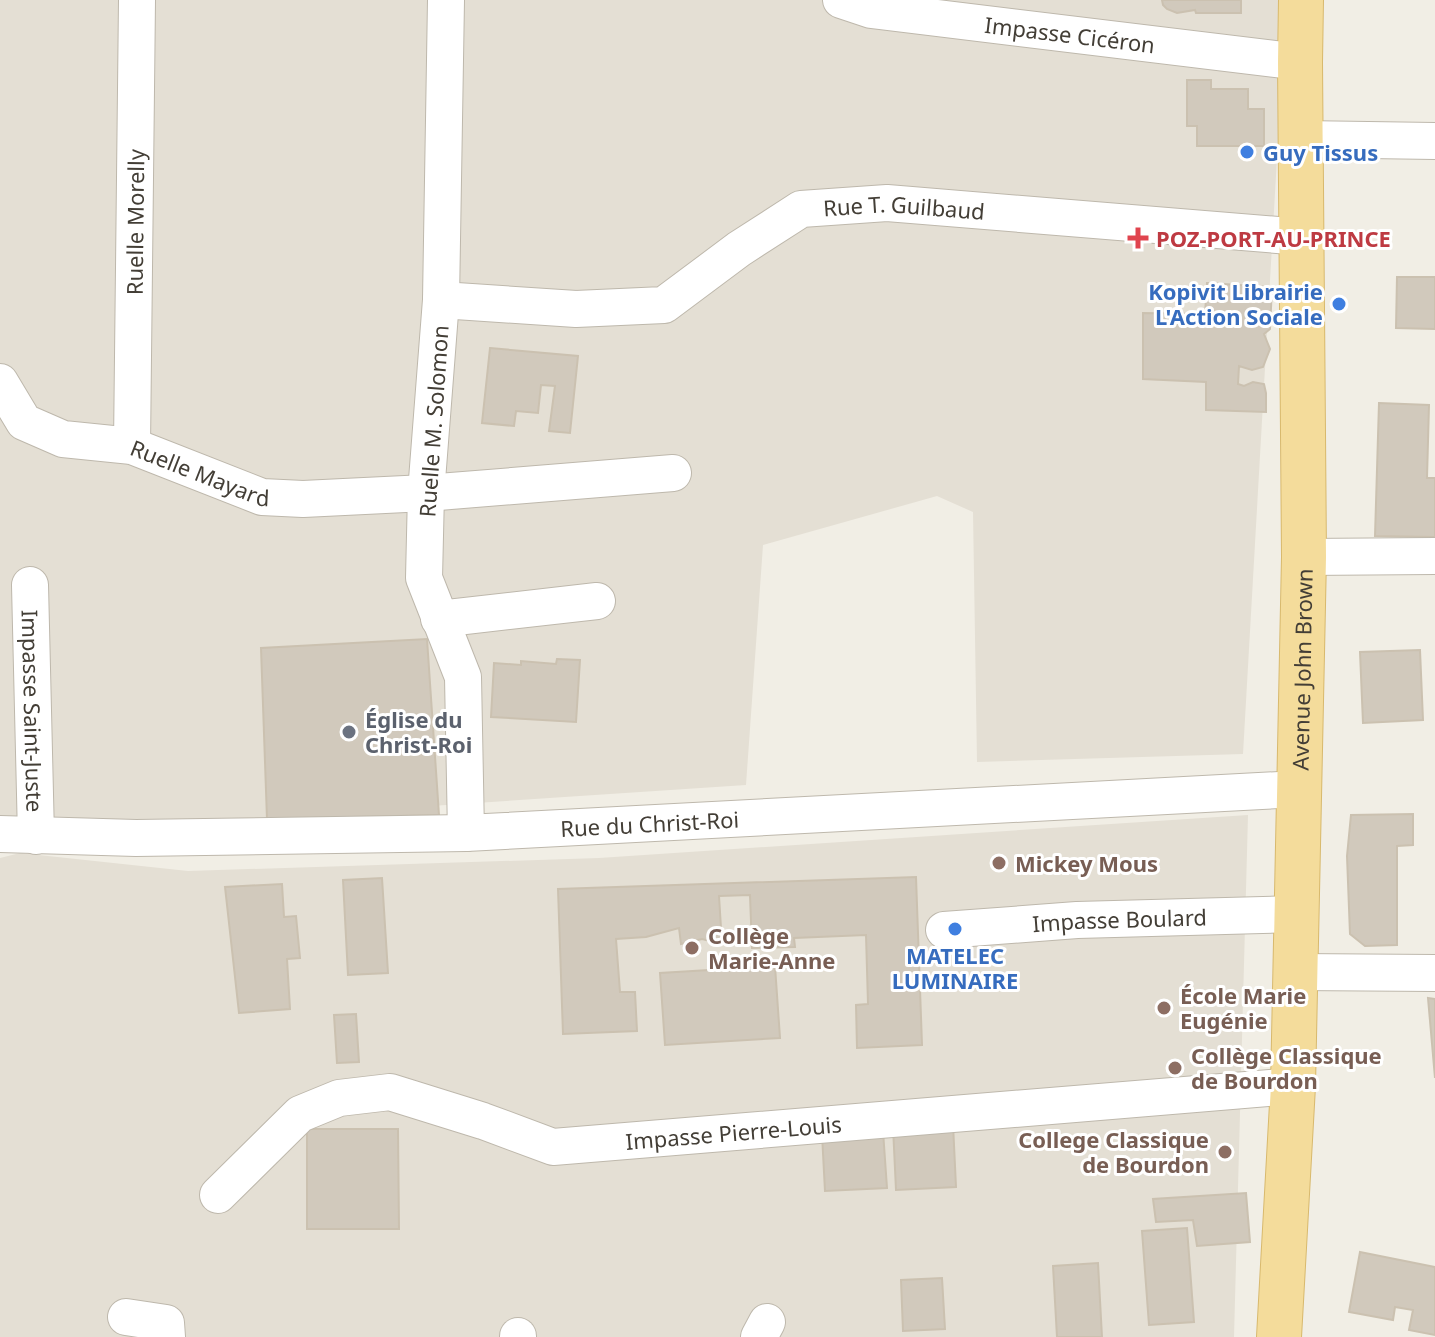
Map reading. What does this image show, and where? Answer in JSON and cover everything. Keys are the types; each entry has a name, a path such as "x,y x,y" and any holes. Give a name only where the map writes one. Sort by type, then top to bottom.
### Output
{"main road":[{"name":"Avenue John Brown","path":"1279,1337 1293,1086 1304,557 1301,0"}],"street":[{"name":"Ruelle Morelly","path":"132,446 137,0"},
{"name":"Ruelle M. Solomon","path":"446,0 441,300 426,493 424,578 463,677 466,833"},
{"name":"Impasse Cicéron","path":"841,0 871,10 1300,62"},
{"path":"1301,139 1435,141"},
{"name":"Rue T. Guilbaud","path":"441,300 576,309 664,305 739,249 801,209 887,203 1302,237"},
{"name":"Ruelle Mayard","path":"0,382 24,422 63,439 132,446 262,497 303,499 426,493 673,473"},
{"path":"1304,557 1435,556"},
{"name":"Impasse Saint-Juste","path":"30,585 36,836"},
{"path":"439,619 597,601"},
{"name":"Rue du Christ-Roi","path":"0,834 136,838 466,833 1298,789"},
{"name":"Impasse Boulard","path":"944,930 1077,920 1296,914"},
{"path":"1296,972 1435,973"},
{"name":"Impasse Pierre-Louis","path":"218,1195 300,1114 339,1098 390,1092 553,1147 1293,1086"},
{"path":"126,1317 166,1323 167,1337"}],"shaded area":[{"path":"0,0 1286,0 1243,754 977,762 973,512 937,496 763,545 746,785 173,823 0,822"},
{"path":"1248,815 1234,1337 0,1337 0,858 20,853 188,871 599,858"}],"building":[{"path":"1162,0 1241,0 1241,13 1196,13 1195,10 1177,13 1167,9"},
{"path":"1187,80 1211,80 1211,89 1248,89 1248,109 1264,109 1264,146 1197,146 1197,126 1187,126"},
{"path":"1397,277 1435,277 1435,329 1396,328"},
{"path":"1207,283 1272,287 1270,329 1264,334 1270,349 1263,367 1252,370 1239,366 1238,384 1264,384 1266,412 1206,410 1206,382 1143,379 1143,313 1205,314"},
{"path":"490,348 578,356 570,433 549,431 555,386 541,385 538,413 516,411 514,426 482,423"},
{"path":"1379,403 1429,405 1427,478 1435,478 1435,537 1375,536"},
{"name":"Église du Christ-Roi","path":"427,639 439,815 267,819 261,648"},
{"path":"1420,650 1423,720 1363,723 1360,652"},
{"path":"557,659 580,660 576,722 491,717 494,663 521,665 521,661 556,664"},
{"path":"1413,814 1413,845 1397,846 1397,945 1365,946 1350,934 1347,856 1351,815"},
{"path":"916,877 922,1045 857,1048 856,1005 868,1004 866,935 794,938 795,947 752,948 750,895 719,896 722,944 702,939 681,944 679,928 646,937 616,939 620,992 635,992 637,1031 563,1034 558,889"},
{"path":"382,878 388,973 348,975 343,880"},
{"path":"282,884 284,917 296,916 300,958 287,959 290,1009 239,1013 225,887"},
{"path":"775,966 780,1038 665,1045 660,973"},
{"path":"1428,998 1435,999 1435,1078"},
{"path":"356,1014 359,1062 337,1063 334,1015"},
{"path":"953,1124 956,1187 896,1190 893,1127"},
{"path":"307,1129 398,1129 399,1229 307,1229"},
{"path":"883,1131 887,1188 825,1191 822,1134"},
{"path":"1246,1193 1250,1242 1197,1246 1193,1220 1156,1222 1153,1199"},
{"path":"1187,1228 1194,1322 1149,1325 1142,1231"},
{"path":"1360,1252 1435,1267 1435,1335 1409,1330 1413,1310 1395,1307 1393,1320 1349,1312"},
{"path":"1098,1263 1102,1337 1057,1337 1053,1266"},
{"path":"942,1278 945,1329 903,1331 901,1280"}],"place":[{"name":"Guy Tissus","path":"1247,152"},
{"name":"POZ-PORT-AU-PRINCE","path":"1138,238"},
{"name":"Kopivit Librairie L'Action Sociale","path":"1339,304"},
{"name":"Église du Christ-Roi","path":"349,732"},
{"name":"Mickey Mous","path":"999,863"},
{"name":"MATELEC LUMINAIRE","path":"955,929"},
{"name":"Collège Marie-Anne","path":"692,948"},
{"name":"École Marie Eugénie","path":"1164,1008"},
{"name":"Collège Classique de Bourdon","path":"1175,1068"},
{"name":"College Classique de Bourdon","path":"1225,1152"}]}
